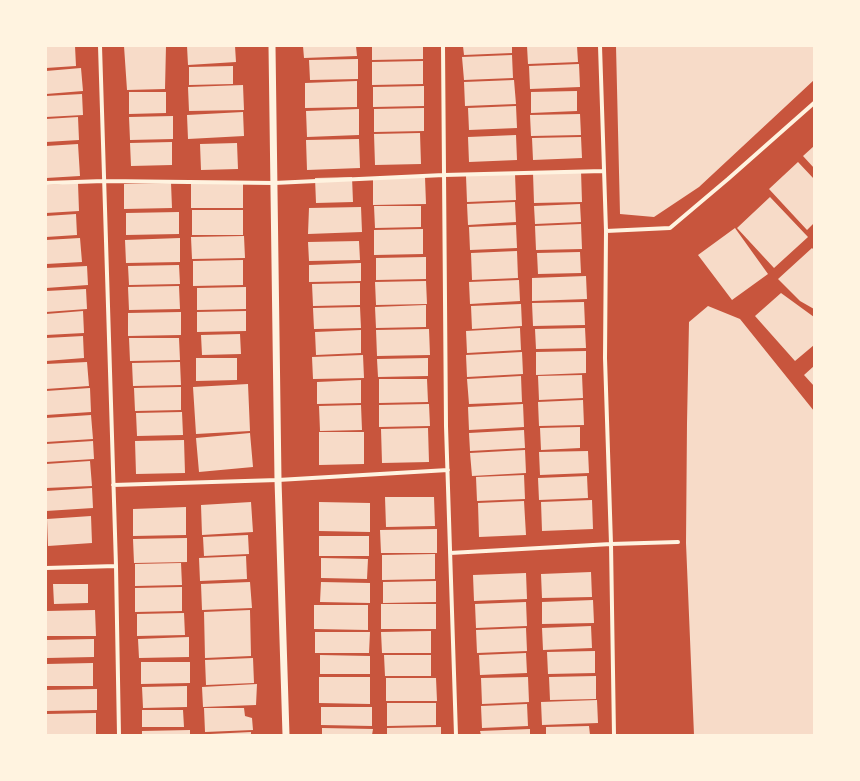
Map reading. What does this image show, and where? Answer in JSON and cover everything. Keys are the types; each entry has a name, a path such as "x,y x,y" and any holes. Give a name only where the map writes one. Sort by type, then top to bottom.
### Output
{"street":[{"path":"100,46 116,566 119,735"},
{"path":"272,46 278,480 286,735"},
{"path":"443,46 446,426 456,735"},
{"path":"600,46 606,231 605,358 611,544 614,735"},
{"path":"606,231 670,228 814,103"},
{"path":"46,183 104,181 274,183 444,175 604,171"},
{"path":"113,485 278,480 448,470"},
{"path":"450,553 611,544 678,542"},
{"path":"46,568 116,566"}],"building":[{"path":"46,46 75,46 76,66 46,68"},
{"path":"124,46 166,46 165,89 127,90"},
{"path":"187,46 235,46 236,62 188,65"},
{"path":"303,46 356,46 357,56 304,58"},
{"path":"372,46 423,46 423,59 372,60"},
{"path":"463,46 512,46 512,53 464,55"},
{"path":"527,46 577,46 578,62 528,64"},
{"path":"616,46 814,46 814,80 699,187 654,217 620,214"},
{"path":"512,55 513,78 464,80 462,57"},
{"path":"358,59 358,79 310,80 309,60"},
{"path":"423,61 423,84 372,85 372,62"},
{"path":"579,64 580,87 530,89 529,66"},
{"path":"233,66 233,84 189,85 189,67"},
{"path":"81,68 83,91 46,94 46,71"},
{"path":"514,80 516,104 465,106 464,82"},
{"path":"357,81 357,107 305,108 305,83"},
{"path":"243,85 244,110 189,111 188,87"},
{"path":"424,86 424,106 373,107 373,87"},
{"path":"577,91 577,111 531,113 531,92"},
{"path":"129,92 166,92 166,113 129,114"},
{"path":"82,94 83,115 46,117 46,96"},
{"path":"516,106 517,128 469,130 468,108"},
{"path":"424,108 424,131 374,132 374,109"},
{"path":"359,109 359,135 307,137 306,111"},
{"path":"243,112 244,136 188,139 187,115"},
{"path":"580,114 581,135 531,136 530,115"},
{"path":"173,116 173,139 130,140 129,117"},
{"path":"78,117 79,140 46,142 46,119"},
{"path":"420,133 421,164 375,165 374,134"},
{"path":"516,135 517,160 469,162 468,137"},
{"path":"581,137 582,158 533,160 532,138"},
{"path":"359,139 360,168 307,170 306,140"},
{"path":"172,142 172,165 131,166 130,143"},
{"path":"237,143 238,169 201,170 200,144"},
{"path":"78,144 80,176 46,178 46,146"},
{"path":"814,146 814,168 803,156"},
{"path":"798,162 814,179 814,223 807,230 769,189"},
{"path":"581,171 582,202 534,203 533,173"},
{"path":"515,174 516,200 467,202 466,176"},
{"path":"352,177 353,202 316,203 315,178"},
{"path":"425,177 426,204 373,205 373,178"},
{"path":"78,183 79,211 46,213 46,185"},
{"path":"171,183 172,208 124,209 124,184"},
{"path":"243,183 243,208 191,208 191,184"},
{"path":"770,197 808,237 774,268 737,228"},
{"path":"515,202 516,222 468,225 467,204"},
{"path":"580,204 581,222 535,224 534,206"},
{"path":"374,206 421,206 421,227 375,228"},
{"path":"361,207 362,232 308,234 309,208"},
{"path":"192,210 243,210 243,235 192,235"},
{"path":"179,212 179,234 126,235 126,213"},
{"path":"76,214 77,235 46,237 46,216"},
{"path":"581,224 582,249 536,250 535,226"},
{"path":"516,225 517,248 470,250 469,227"},
{"path":"735,228 768,274 732,300 698,255"},
{"path":"423,229 423,254 374,255 374,230"},
{"path":"244,236 245,258 192,259 191,237"},
{"path":"80,238 82,262 46,264 46,240"},
{"path":"180,238 180,262 126,263 125,240"},
{"path":"359,241 360,260 309,261 308,242"},
{"path":"812,248 814,250 814,309 800,301 778,279"},
{"path":"517,251 518,278 472,280 471,253"},
{"path":"580,252 581,273 538,274 537,253"},
{"path":"426,257 426,279 376,280 376,258"},
{"path":"243,260 243,285 193,286 193,261"},
{"path":"361,263 361,281 309,282 309,265"},
{"path":"179,265 180,284 129,285 128,266"},
{"path":"87,266 88,285 46,288 46,268"},
{"path":"586,276 587,299 532,301 532,278"},
{"path":"519,280 520,301 470,304 469,282"},
{"path":"426,281 427,304 376,305 375,282"},
{"path":"360,283 360,305 313,306 312,284"},
{"path":"179,286 180,309 129,310 128,287"},
{"path":"246,287 246,309 197,310 197,288"},
{"path":"86,289 87,309 46,312 46,291"},
{"path":"781,293 814,317 814,345 795,361 755,316"},
{"path":"584,302 585,325 533,326 532,303"},
{"path":"521,304 522,326 472,329 471,306"},
{"path":"426,305 426,327 376,328 375,307"},
{"path":"708,306 740,319 814,411 814,735 694,735 686,543 689,322"},
{"path":"360,307 361,328 314,329 313,308"},
{"path":"83,311 84,333 46,335 46,314"},
{"path":"246,311 246,331 197,332 197,312"},
{"path":"181,312 181,335 128,336 128,313"},
{"path":"520,328 521,350 467,353 466,331"},
{"path":"585,328 586,348 536,349 535,329"},
{"path":"429,329 430,355 377,356 376,330"},
{"path":"361,330 361,353 316,355 315,332"},
{"path":"240,334 241,354 202,355 201,335"},
{"path":"83,336 84,358 46,361 46,338"},
{"path":"129,338 179,338 180,360 130,361"},
{"path":"586,351 586,373 536,375 536,352"},
{"path":"522,352 523,374 467,377 466,355"},
{"path":"363,355 364,378 313,379 312,357"},
{"path":"196,358 237,358 237,380 196,381"},
{"path":"428,358 428,376 378,377 377,359"},
{"path":"87,362 89,386 46,389 46,364"},
{"path":"180,362 181,385 133,386 132,363"},
{"path":"814,366 814,386 804,375"},
{"path":"582,375 583,398 539,400 538,376"},
{"path":"521,376 522,402 469,404 467,379"},
{"path":"379,379 427,379 428,402 379,403"},
{"path":"361,380 361,403 317,404 317,382"},
{"path":"248,384 250,431 196,434 193,387"},
{"path":"181,387 181,410 135,411 134,388"},
{"path":"90,388 91,412 46,415 46,391"},
{"path":"583,400 584,425 539,426 538,402"},
{"path":"429,404 430,426 379,427 379,405"},
{"path":"523,404 524,427 469,430 468,407"},
{"path":"361,405 362,430 320,431 319,406"},
{"path":"182,412 183,435 137,436 136,413"},
{"path":"91,415 93,439 46,442 46,418"},
{"path":"580,427 580,448 541,450 540,428"},
{"path":"428,428 429,462 382,463 381,429"},
{"path":"524,430 525,448 470,451 469,433"},
{"path":"319,432 364,432 364,464 319,465"},
{"path":"250,433 253,467 199,472 196,438"},
{"path":"184,440 185,473 136,474 135,441"},
{"path":"93,441 94,459 46,462 46,444"},
{"path":"525,450 526,473 472,476 470,453"},
{"path":"588,451 589,473 540,475 539,452"},
{"path":"90,461 92,486 46,488 46,464"},
{"path":"524,475 525,499 477,501 476,477"},
{"path":"587,476 588,498 539,500 538,478"},
{"path":"92,488 93,508 46,511 46,491"},
{"path":"385,497 434,497 435,526 386,527"},
{"path":"592,500 593,529 542,531 541,502"},
{"path":"524,501 526,535 479,537 478,503"},
{"path":"251,502 253,532 202,535 201,505"},
{"path":"319,502 370,503 370,532 319,531"},
{"path":"186,507 186,535 133,536 133,509"},
{"path":"91,516 92,543 48,546 47,519"},
{"path":"437,529 437,553 381,553 380,530"},
{"path":"248,535 249,554 204,556 203,537"},
{"path":"319,536 369,536 369,556 319,556"},
{"path":"187,538 187,562 134,563 133,539"},
{"path":"435,554 435,579 382,580 382,555"},
{"path":"246,556 247,579 200,581 199,558"},
{"path":"321,558 368,559 367,579 321,578"},
{"path":"181,563 182,585 135,586 135,564"},
{"path":"591,572 592,597 542,598 541,574"},
{"path":"526,573 527,599 474,601 473,575"},
{"path":"436,581 436,602 383,603 383,582"},
{"path":"250,582 252,608 202,610 201,584"},
{"path":"321,582 370,583 370,603 320,602"},
{"path":"53,584 88,584 88,603 54,604"},
{"path":"182,587 182,611 135,612 135,588"},
{"path":"593,600 594,623 542,624 542,602"},
{"path":"526,602 527,626 476,628 475,604"},
{"path":"381,604 436,604 436,629 381,629"},
{"path":"314,605 368,605 368,630 314,629"},
{"path":"95,610 96,636 46,636 46,611"},
{"path":"250,610 251,656 205,658 204,612"},
{"path":"184,613 185,635 137,636 137,614"},
{"path":"591,626 592,648 543,650 542,628"},
{"path":"526,628 527,651 477,653 476,630"},
{"path":"431,631 431,653 382,653 381,632"},
{"path":"315,632 370,632 369,653 315,653"},
{"path":"189,637 189,657 139,658 138,639"},
{"path":"94,639 94,657 47,658 46,640"},
{"path":"595,651 595,673 548,674 547,652"},
{"path":"526,653 527,673 480,675 479,655"},
{"path":"320,655 370,656 370,674 320,674"},
{"path":"384,655 431,655 431,676 385,676"},
{"path":"253,658 254,683 206,685 205,660"},
{"path":"141,662 190,662 190,683 141,684"},
{"path":"93,663 93,686 46,686 46,664"},
{"path":"596,676 596,699 550,700 549,677"},
{"path":"319,677 370,677 370,704 319,703"},
{"path":"528,677 529,702 482,704 481,678"},
{"path":"386,678 436,678 437,701 386,701"},
{"path":"257,684 256,705 203,707 202,687"},
{"path":"187,686 187,707 143,708 142,687"},
{"path":"97,689 97,710 46,711 46,690"},
{"path":"597,700 598,723 542,725 541,702"},
{"path":"387,703 436,703 436,725 387,726"},
{"path":"527,704 528,726 482,728 481,706"},
{"path":"321,707 372,707 372,726 321,725"},
{"path":"204,708 244,708 245,716 252,718 253,730 205,732"},
{"path":"142,710 183,710 184,727 142,727"},
{"path":"96,713 96,734 46,735 46,714"},
{"path":"589,726 590,735 546,735 546,727"},
{"path":"441,727 441,735 387,735 387,728"},
{"path":"322,728 373,729 372,735 322,735"},
{"path":"530,729 530,735 481,735 480,731"},
{"path":"190,730 190,735 142,735 142,731"},
{"path":"251,732 251,735 210,735 210,734"}]}
